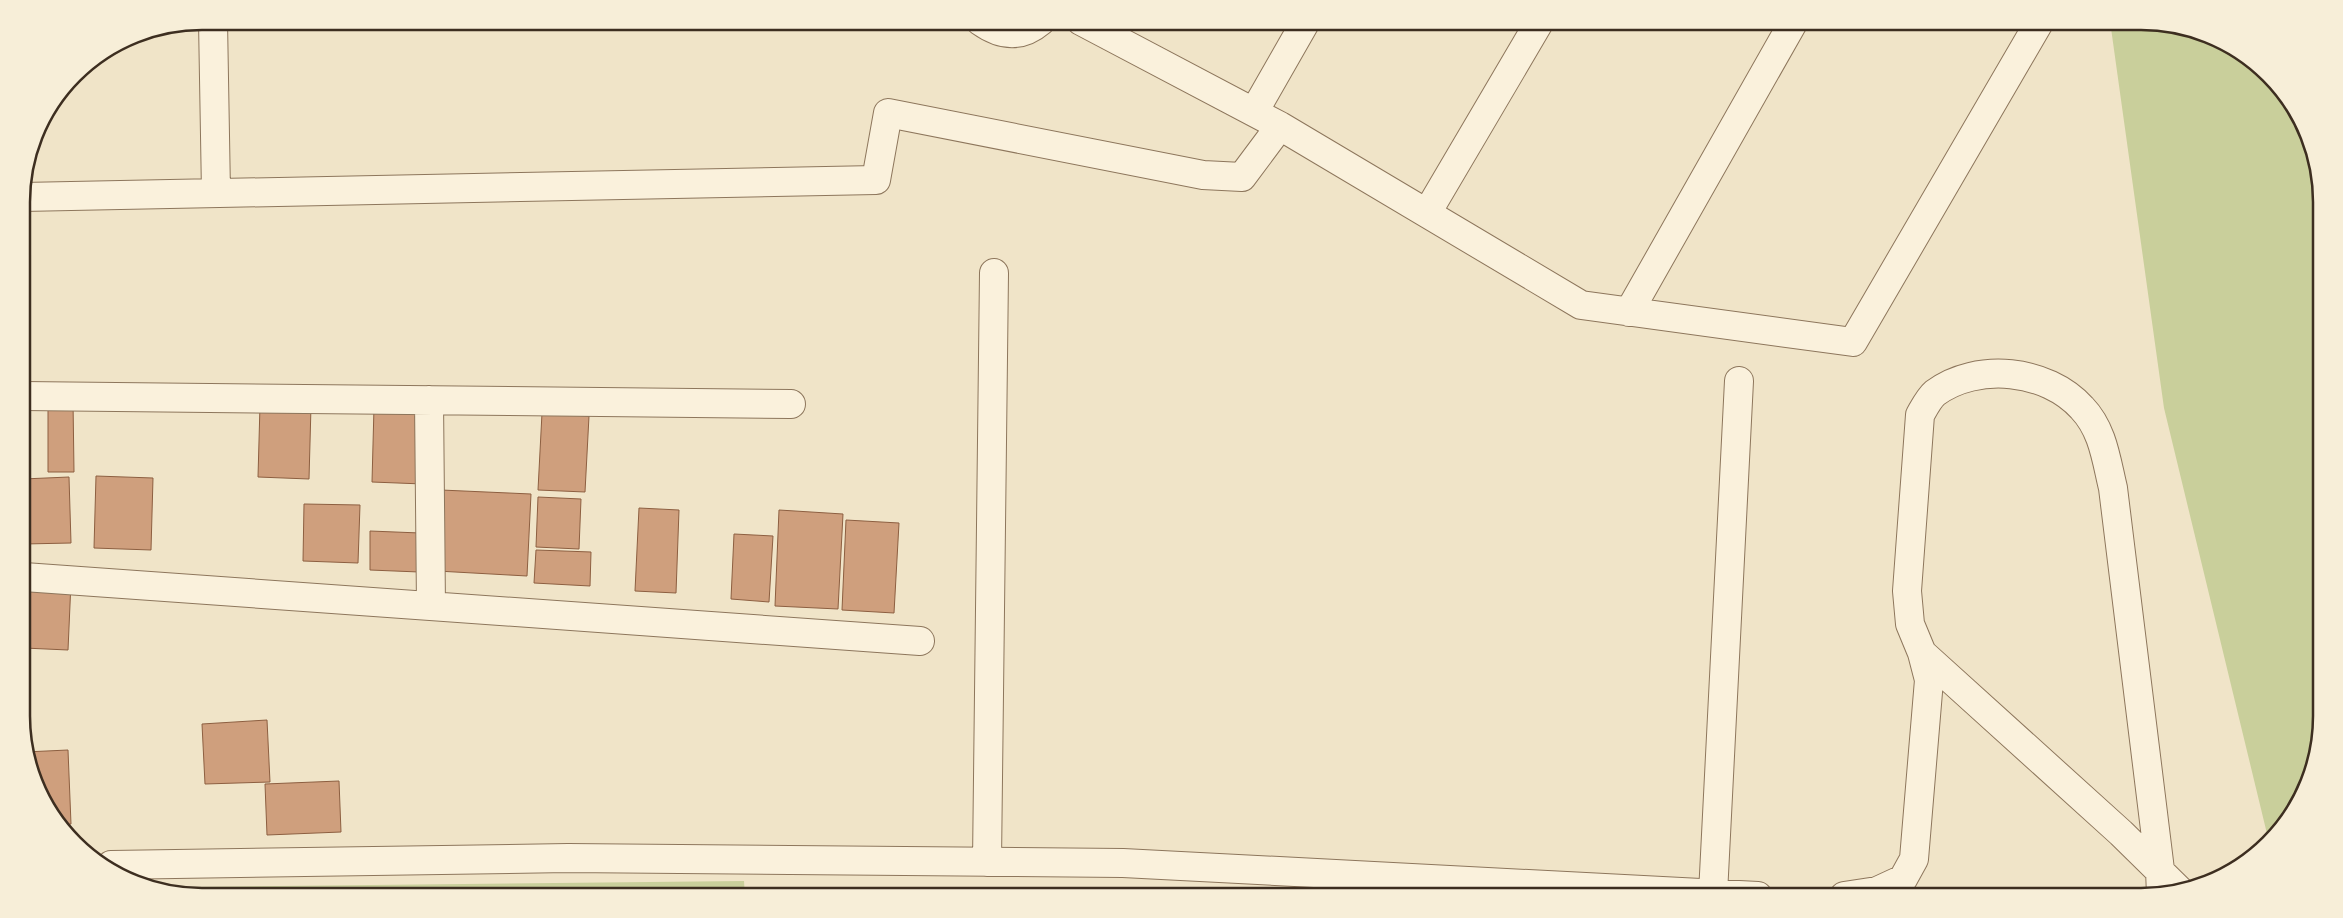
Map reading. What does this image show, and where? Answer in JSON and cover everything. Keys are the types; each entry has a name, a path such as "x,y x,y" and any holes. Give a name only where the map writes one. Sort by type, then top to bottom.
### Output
{"street":[{"path":"213,30 216,193"},
{"path":"995,30 1005,34 1020,33 1025,30"},
{"path":"1099,30 1280,126 1581,306 1854,342 2035,30"},
{"path":"1254,112 1301,30"},
{"path":"1427,213 1535,30"},
{"path":"1630,312 1789,30"},
{"path":"30,197 876,180 888,112 1202,175 1242,177 1280,126"},
{"path":"987,862 994,274"},
{"path":"1884,888 1903,879 1914,859 1930,680 1922,653 1910,624 1907,591 1920,414 1933,394 1953,382 1989,373 2024,375 2058,389 2082,407 2100,433 2113,488 2160,883"},
{"path":"1713,888 1739,381"},
{"path":"30,396 792,404"},
{"path":"429,400 431,606"},
{"path":"30,577 920,641"},
{"path":"1922,653 2160,883"},
{"path":"117,865 568,858 1122,863 1599,888"}],"green space":[{"path":"2111,30 2153,30 2175,33 2197,39 2237,59 2263,80 2278,97 2290,116 2300,136 2312,179 2313,728 2310,750 2300,782 2278,821 2267,834 2164,408"},
{"path":"744,881 744,888 202,888 190,887"}],"building":[{"path":"48,400 73,401 74,472 48,472"},
{"path":"260,405 311,406 309,479 258,477"},
{"path":"374,407 425,409 423,484 372,482"},
{"path":"542,413 589,416 585,492 538,490"},
{"path":"96,476 153,478 151,550 94,548"},
{"path":"69,477 71,543 30,544 30,479"},
{"path":"441,490 531,494 527,576 437,571"},
{"path":"538,497 581,499 579,549 536,547"},
{"path":"304,504 360,505 358,563 303,561"},
{"path":"639,508 679,510 676,593 635,591"},
{"path":"779,510 843,514 838,609 775,606"},
{"path":"846,520 899,523 894,613 842,610"},
{"path":"370,531 420,533 419,572 370,570"},
{"path":"734,534 773,536 769,602 731,599"},
{"path":"536,550 591,552 590,586 534,583"},
{"path":"30,580 71,582 68,650 30,648"},
{"path":"267,720 270,782 205,784 202,724"},
{"path":"68,750 71,824 69,824 59,812 48,792 39,772 33,752"},
{"path":"339,781 341,832 267,835 265,784"}]}
